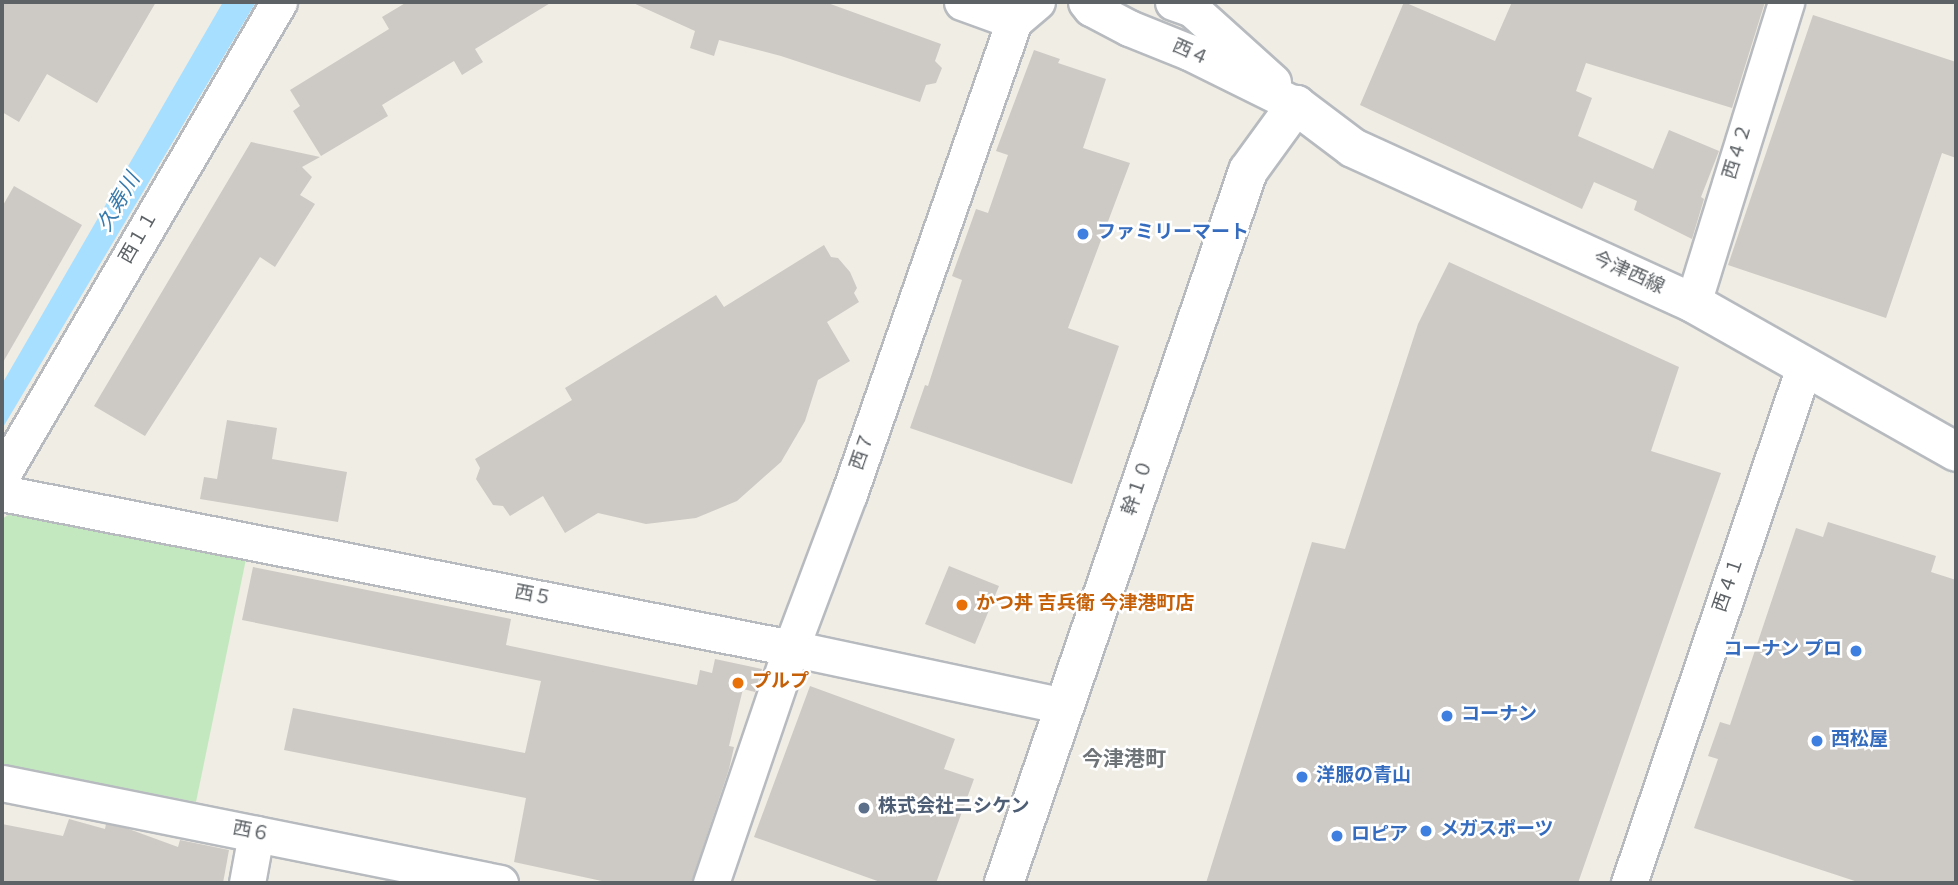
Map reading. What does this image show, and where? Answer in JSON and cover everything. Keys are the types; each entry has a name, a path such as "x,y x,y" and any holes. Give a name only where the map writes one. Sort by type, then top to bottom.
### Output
{"street":[{"name":"西１１","path":"2,475 279,2"},
{"path":"962,2 1025,11"},
{"name":"西４","path":"1086,2 1091,8 1129,27 1189,52 1296,105"},
{"path":"1173,2 1192,9 1296,105"},
{"name":"西４２","path":"1693,303 1786,2"},
{"name":"西７","path":"711,883 791,648 1025,11"},
{"name":"今津西線","path":"1296,105 1353,148 1693,303 1956,452"},
{"name":"幹１０","path":"1004,883 1248,171 1296,105"},
{"name":"西４１","path":"1629,883 1804,367"},
{"name":"西５","path":"2,493 791,648 1063,706"},
{"name":"西６","path":"2,783 500,883"},
{"path":"247,883 257,834"}],"green space":[{"path":"11,513 246,559 196,802 2,764 2,519"}],"water":[{"name":"久寿川","path":"223,2 256,2 2,429 2,384"}],"building":[{"path":"2,2 156,2 97,103 47,74 19,122 2,112"},
{"path":"407,2 552,2 475,49 483,62 462,75 454,61 382,105 388,116 321,156 293,111 300,106 290,90 389,29 382,17"},
{"path":"631,2 825,2 941,44 935,61 942,68 936,83 926,85 920,102 781,56 719,40 714,56 690,48 695,31"},
{"path":"1404,2 1495,41 1512,2 1765,2 1732,108 1586,63 1576,91 1592,98 1578,136 1653,169 1669,130 1719,151 1701,197 1704,199 1692,239 1634,210 1637,201 1594,182 1582,209 1360,105"},
{"path":"1813,15 1956,62 1956,158 1942,153 1886,318 1728,265"},
{"path":"1034,50 1060,59 1058,63 1106,79 1083,148 1130,163 1068,328 1119,346 1072,484 910,428 925,385 928,386 962,280 952,276 976,209 988,213 1008,155 996,151"},
{"path":"251,142 320,157 302,167 312,177 300,195 315,204 275,267 260,257 145,436 94,406"},
{"path":"14,186 82,225 2,364 2,207"},
{"path":"824,245 831,257 838,258 850,272 857,288 854,293 859,302 827,322 850,361 818,380 805,421 781,462 737,501 696,518 646,524 598,513 565,533 543,496 510,516 503,506 493,505 476,479 480,468 475,459 572,400 565,388 716,295 724,307"},
{"name":"コーナン","path":"1449,262 1679,367 1651,451 1721,473 1578,883 1206,883 1312,542 1345,549 1418,324"},
{"path":"227,420 277,428 272,459 347,472 338,522 200,499 204,477 217,479"},
{"name":"コーナン プロ","path":"1828,522 1936,556 1931,572 1956,580 1956,883 1861,883 1694,828 1718,759 1708,756 1720,722 1730,725 1796,528 1823,537"},
{"name":"かつ丼 吉兵衛 今津港町店","path":"949,566 999,586 975,644 925,624"},
{"path":"253,567 511,619 506,645 697,685 700,670 712,673 715,659 762,669 755,692 743,689 729,746 734,747 729,769 691,883 611,883 514,862 526,798 284,750 293,708 525,753 541,681 242,620"},
{"name":"株式会社ニシケン","path":"810,686 955,739 944,769 974,779 936,883 883,883 754,837"},
{"path":"69,819 105,829 106,824 126,828 178,847 180,840 229,850 223,883 2,883 2,824 63,836"}],"place":[{"name":"ファミリーマート","path":"1083,234"},
{"name":"かつ丼 吉兵衛 今津港町店","path":"962,605"},
{"name":"コーナン プロ","path":"1856,651"},
{"name":"プルプ","path":"738,683"},
{"name":"コーナン","path":"1447,716"},
{"name":"西松屋","path":"1817,741"},
{"name":"洋服の青山","path":"1302,777"},
{"name":"株式会社ニシケン","path":"864,808"},
{"name":"メガスポーツ","path":"1426,831"},
{"name":"ロピア","path":"1337,836"}],"district":[{"name":"今津港町","path":"1124,761"}]}
